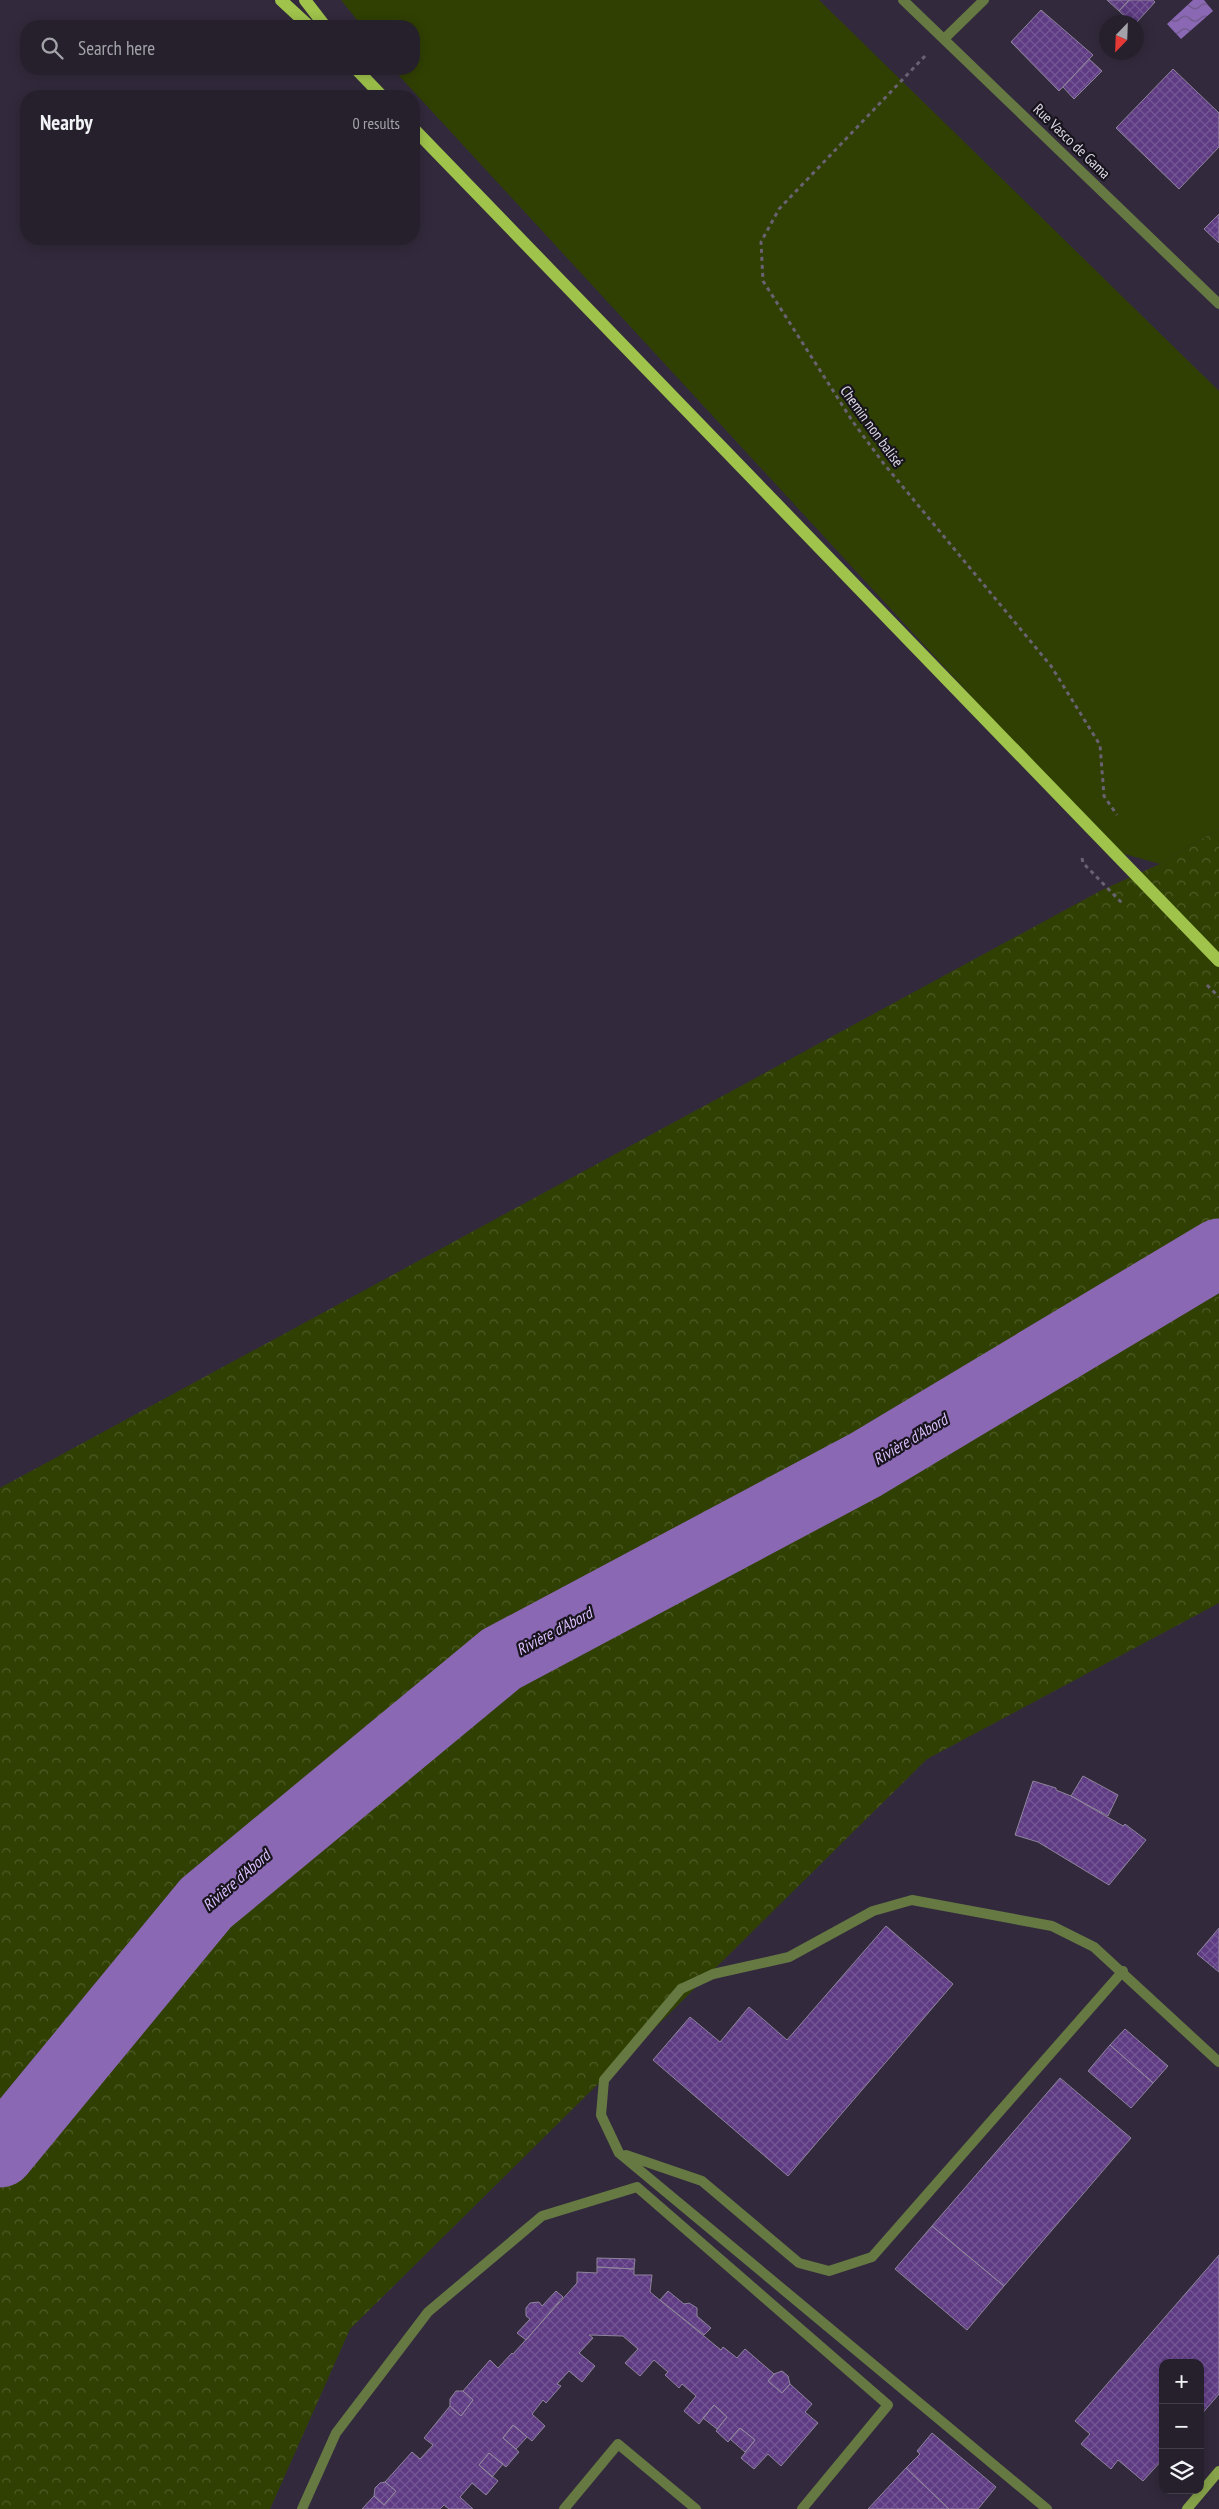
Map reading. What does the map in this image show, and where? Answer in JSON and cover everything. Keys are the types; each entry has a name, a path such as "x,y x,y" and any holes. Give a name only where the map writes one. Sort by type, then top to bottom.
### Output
{"main road":[{"path":"281,0 303,20"},
{"path":"294,0 312,20"},
{"path":"304,0 320,20"},
{"path":"361,75 375,90"},
{"path":"420,135 1219,962"}],"street":[{"name":"Rue Vasco de Gama","path":"903,0 1219,304"},
{"path":"944,39 984,0"},
{"path":"1046,2509 619,2152 601,2115 604,2080 681,1989 713,1974 789,1957 873,1911 912,1900 1052,1926 1094,1947 1123,1971 1219,2062"},
{"path":"619,2152 702,2182 798,2263 829,2271 872,2257 1123,1971"},
{"path":"302,2509 336,2433 428,2312 542,2216 636,2187 888,2405 802,2509"},
{"path":"564,2509 618,2444 696,2509"},
{"path":"1187,2509 1219,2471"}],"path":[{"name":"Chemin non balisé","path":"944,39 912,67 808,181 779,209 761,242 763,281 813,361 879,457 1051,666 1100,745 1104,796 1119,818"}],"green space":[{"path":"341,0 819,0 1219,391 1219,829 1160,864 1114,851 420,98 420,90 412,90 403,80 399,75 420,75 420,20 357,20"},
{"path":"1219,829 1219,1603 927,1759 350,2329 270,2509 0,2509 0,1488 1102,890 1160,864"}],"water":[{"path":"1193,0 1204,0 1213,11 1181,39 1167,24"}],"building":[{"path":"1107,0 1129,0 1119,11"},
{"path":"1129,0 1153,0 1155,2 1143,15 1123,15 1119,11"},
{"path":"1041,10 1093,55 1059,91 1011,42"},
{"path":"1089,59 1102,71 1074,99 1063,87"},
{"path":"1173,69 1219,113 1219,147 1179,189 1116,128"},
{"path":"1219,214 1219,243 1204,229"},
{"path":"1083,1776 1118,1795 1108,1816 1071,1796"},
{"path":"1033,1781 1056,1788 1056,1790 1071,1796 1123,1826 1125,1824 1146,1840 1109,1885 1038,1842 1015,1835"},
{"path":"886,1926 953,1984 788,2176 653,2060 690,2017 720,2042 749,2007 787,2040"},
{"path":"1219,1928 1219,1972 1197,1954"},
{"path":"1125,2029 1168,2066 1153,2083 1110,2045"},
{"path":"1110,2045 1153,2083 1131,2108 1088,2071"},
{"path":"1060,2078 1131,2138 1004,2286 932,2226"},
{"path":"932,2226 1004,2286 967,2330 895,2269"},
{"path":"1219,2255 1219,2394 1204,2411 1204,2359 1159,2359 1159,2463 1143,2481 1118,2460 1111,2469 1081,2444 1090,2434 1075,2421"},
{"path":"597,2258 635,2259 634,2269 597,2267"},
{"path":"597,2267 634,2269 634,2275 652,2275 650,2292 721,2350 723,2347 737,2358 745,2349 774,2374 768,2381 782,2393 790,2384 812,2404 805,2412 818,2423 781,2466 768,2454 754,2469 741,2458 755,2440 740,2428 728,2442 716,2431 727,2417 714,2405 699,2424 684,2411 696,2396 682,2384 679,2388 665,2375 668,2372 654,2360 640,2376 625,2363 638,2349 623,2336 589,2335 593,2338 579,2353 595,2366 582,2382 569,2371 557,2384 561,2386 546,2403 543,2400 532,2414 545,2426 532,2441 513,2425 503,2438 519,2452 506,2467 489,2453 479,2465 498,2481 486,2495 472,2483 460,2497 473,2509 449,2509 444,2505 440,2509 362,2509 374,2496 384,2505 396,2491 385,2482 412,2452 420,2459 433,2445 424,2438 450,2406 461,2416 473,2400 463,2391 490,2360 498,2368 577,2283 577,2272 597,2273"},
{"path":"556,2291 563,2297 526,2340 517,2333 530,2319 526,2316 526,2308 530,2303 539,2302 542,2306"},
{"path":"668,2291 684,2304 689,2303 697,2308 697,2316 711,2328 704,2335 660,2300"},
{"path":"782,2371 788,2376 790,2384 782,2393 768,2381 774,2374"},
{"path":"456,2391 463,2391 473,2400 461,2416 450,2406 450,2399"},
{"path":"714,2405 727,2417 717,2429 703,2418"},
{"path":"513,2425 527,2437 516,2449 503,2438"},
{"path":"740,2428 755,2440 745,2452 730,2439"},
{"path":"932,2433 996,2487 978,2509 949,2509 906,2468 920,2454 917,2451"},
{"path":"489,2453 503,2464 492,2477 479,2465"},
{"path":"906,2468 949,2509 868,2509"},
{"path":"385,2482 396,2491 384,2505 374,2496 375,2488 380,2483"}],"waterway":[{"name":"Rivière d'Abord","path":"0,2153 206,1903 501,1659 865,1465 1219,1253"}]}
